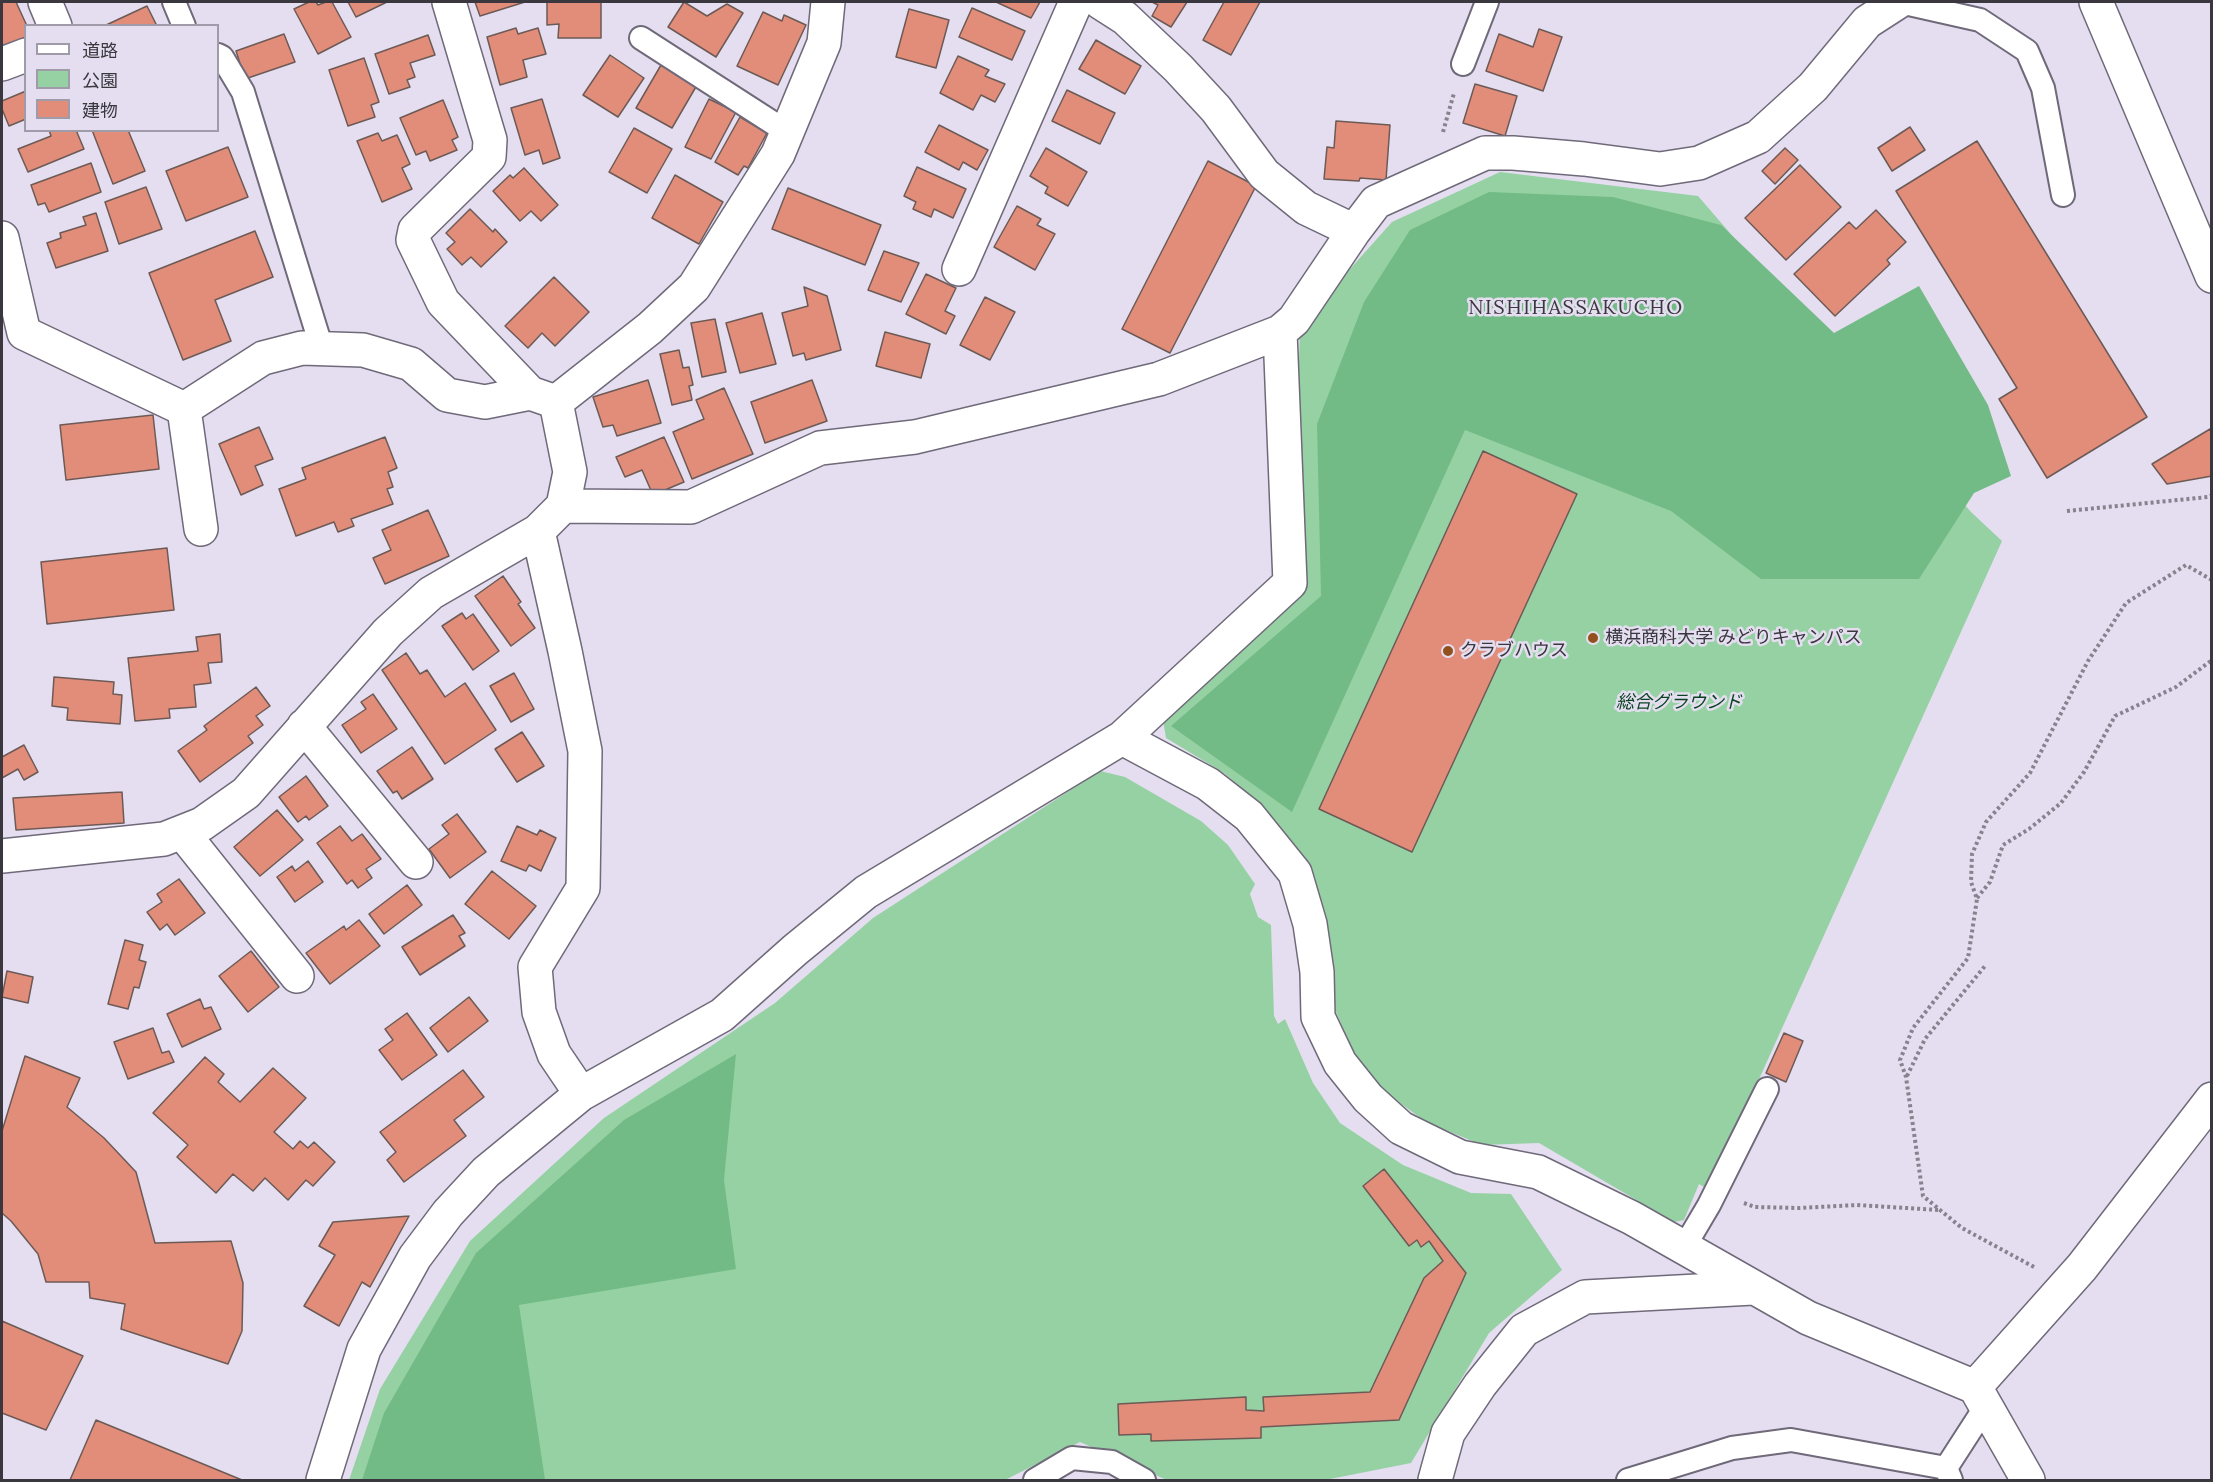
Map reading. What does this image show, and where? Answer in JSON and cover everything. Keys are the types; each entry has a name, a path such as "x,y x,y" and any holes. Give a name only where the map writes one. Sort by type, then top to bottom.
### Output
{"street":[{"path":"45,2 54,24"},
{"path":"2,856 164,839 202,824 246,793 388,632 431,593 538,531 563,506 570,472 543,397 443,302 412,240 415,230 489,157 490,140 449,2"},
{"path":"184,409 263,358 303,348 363,350 411,364 447,395 485,402 543,397 650,328 694,287 778,154 824,43 828,2"},
{"path":"959,269 1076,2"},
{"path":"1100,2 1125,18 1178,68 1216,109 1264,174 1306,208 1354,231"},
{"path":"563,506 692,507 820,448 915,437 1159,380 1280,332 1294,320 1354,231 1377,202 1485,153 1584,159 1660,169 1699,162 1758,136 1813,87 1867,22 1899,2"},
{"path":"2096,2 2211,276"},
{"path":"2,64 24,56"},
{"path":"2,238 24,333 184,409"},
{"path":"323,1480 364,1349 415,1257 448,1213 486,1172 581,1094 722,1015 795,950 866,892 1122,738 1290,584 1280,332"},
{"path":"184,409 201,529"},
{"path":"538,531 585,751 583,888 535,967 539,1012 554,1054 581,1094"},
{"path":"304,726 416,862"},
{"path":"1122,738 1208,784 1249,816 1295,873 1310,924 1317,972 1318,1017 1340,1063 1368,1098 1401,1128 1460,1157 1538,1172 1632,1218 1808,1318 1981,1396 2028,1480"},
{"path":"182,832 297,976"},
{"path":"1981,1396 2211,1099"},
{"path":"1435,1480 1448,1433 1480,1385 1524,1329 1585,1297 1753,1288"}],"lane":[{"path":"174,2 183,24"},
{"path":"1463,64 1487,2"},
{"path":"1899,2 1980,20 2027,51 2043,88 2063,195"},
{"path":"641,38 787,132"},
{"path":"219,56 243,92 322,349"},
{"path":"1683,1249 1709,1205 1767,1089"},
{"path":"1628,1480 1732,1448 1791,1440 1949,1474 1981,1396"},
{"path":"1035,1480 1072,1458 1112,1462 1144,1480"}],"path":[{"path":"1429,178 1463,64"},
{"path":"2067,511 2211,495"},
{"path":"2066,1285 1962,1228 1923,1196 1906,1077 1900,1060 1913,1028 1968,958 1977,899 1971,882 1972,854 1986,822 2030,773 2088,661 2126,603 2186,565 2211,580"},
{"path":"1977,899 1990,882 2002,845 2029,830 2061,803 2084,772 2115,716 2176,687 2211,660"},
{"path":"1906,1077 1925,1039 1985,966"},
{"path":"1709,1205 1722,1205 1735,1200 1755,1207 1799,1208 1857,1205 1940,1210"}],"green space":[{"name":"横浜商科大学 みどりキャンパス","path":"1500,172 1698,196 1971,512 2002,541 1709,1190 1699,1184 1684,1220 1674,1222 1539,1143 1482,1145 1426,1122 1381,1089 1356,1057 1332,1003 1325,912 1310,867 1261,805 1224,773 1166,738 1160,702 1293,573 1300,325 1392,222"},
{"path":"1489,192 1613,197 1721,225 1834,333 1919,286 1988,405 2011,476 1974,493 1919,579 1761,579 1671,511 1465,430 1292,812 1171,726 1321,596 1317,424 1364,302 1410,230"},
{"path":"1100,771 1125,777 1201,821 1228,845 1255,884 1250,894 1258,917 1271,925 1274,1016 1278,1024 1285,1019 1313,1083 1340,1123 1403,1165 1471,1193 1511,1194 1562,1270 1489,1333 1411,1463 1325,1480 1167,1480 1080,1442 1005,1480 349,1480 380,1389 470,1241 604,1118 775,1003 873,918"},
{"path":"736,1054 724,1180 736,1269 519,1305 545,1480 362,1480 384,1413 476,1253 624,1120"}],"building":[{"path":"2,2 16,2 26,24 24,24 24,38 2,48"},
{"path":"309,2 316,2 318,5 332,2 351,37 318,54 294,9"},
{"path":"348,2 387,2 356,17"},
{"path":"475,2 525,2 480,16"},
{"path":"547,2 601,2 601,38 558,38 559,24 547,25"},
{"path":"684,2 707,16 727,4 743,13 716,57 668,27"},
{"path":"996,2 1040,2 1031,18"},
{"path":"1152,2 1187,2 1171,27 1152,16 1158,5"},
{"path":"1224,2 1260,2 1231,55 1203,40"},
{"path":"147,6 156,24 108,24"},
{"path":"972,8 1025,31 1012,60 959,37"},
{"path":"909,9 949,20 936,68 896,57"},
{"path":"763,12 782,21 784,15 806,25 778,85 737,66"},
{"path":"516,28 518,34 538,28 546,54 523,60 527,77 500,85 487,37"},
{"path":"1539,29 1562,37 1543,91 1486,71 1499,34 1533,47"},
{"path":"284,34 295,62 245,79 236,51"},
{"path":"428,35 435,55 410,63 415,77 407,80 410,87 389,94 375,54"},
{"path":"1096,40 1141,66 1125,94 1079,69"},
{"path":"610,55 644,78 618,117 583,95"},
{"path":"958,56 989,70 985,76 1005,84 995,102 981,95 973,110 940,93"},
{"path":"364,58 379,102 371,105 375,117 348,126 329,70"},
{"path":"661,65 697,85 672,128 636,108"},
{"path":"1475,84 1517,96 1505,136 1463,123"},
{"path":"1067,90 1115,113 1100,144 1052,121"},
{"path":"24,92 24,120 9,126 2,109 2,101"},
{"path":"542,99 560,158 543,164 539,150 525,155 511,108"},
{"path":"709,99 736,112 711,159 685,147"},
{"path":"443,100 458,137 452,140 457,150 430,161 426,151 416,155 400,118"},
{"path":"740,117 767,133 748,168 744,166 738,175 715,162"},
{"path":"1336,121 1390,125 1386,180 1324,179 1327,147 1334,148"},
{"path":"939,125 988,150 977,170 963,162 959,170 925,152"},
{"path":"1910,127 1925,150 1892,171 1878,148"},
{"path":"634,128 672,149 647,193 609,172"},
{"path":"50,132 77,132 84,149 28,172 18,149 51,136"},
{"path":"93,132 129,132 145,171 113,184"},
{"path":"378,133 382,141 397,135 410,164 402,168 412,189 382,202 357,141"},
{"path":"1977,141 2147,417 2047,478 1999,399 2017,388 1896,191"},
{"path":"228,147 248,197 186,221 166,171"},
{"path":"1046,148 1087,172 1068,206 1045,193 1048,187 1030,176"},
{"path":"1785,148 1798,160 1775,184 1762,171"},
{"path":"1208,161 1256,186 1170,353 1122,329"},
{"path":"91,163 101,192 49,212 45,203 38,205 31,185"},
{"path":"1800,165 1841,207 1786,260 1745,218"},
{"path":"917,167 966,189 953,218 934,209 931,217 913,209 916,202 904,196"},
{"path":"524,168 558,205 541,221 531,211 520,221 493,191 510,175 513,178"},
{"path":"675,175 723,202 699,244 652,218"},
{"path":"146,187 162,229 119,244 105,202"},
{"path":"788,188 881,225 865,265 772,229"},
{"path":"1017,206 1041,219 1037,225 1055,234 1035,270 994,247"},
{"path":"470,209 493,232 495,229 507,242 481,267 471,257 462,265 447,249 455,242 446,233"},
{"path":"1876,210 1906,242 1887,260 1890,264 1835,316 1794,274 1849,222 1856,229"},
{"path":"96,213 108,251 56,268 47,243 61,238 60,233 86,225 83,217"},
{"path":"255,231 273,277 215,300 231,341 183,360 149,273"},
{"path":"884,251 919,263 901,302 868,290"},
{"path":"926,274 956,288 945,311 955,316 946,334 906,314"},
{"path":"554,277 589,312 555,346 542,333 528,348 505,326"},
{"path":"804,287 827,296 841,350 806,360 804,353 793,356 782,313 808,306"},
{"path":"985,297 1015,312 990,360 960,345"},
{"path":"762,313 776,364 740,373 726,323"},
{"path":"715,319 726,372 702,377 691,323"},
{"path":"885,332 930,344 921,378 876,366"},
{"path":"679,350 683,368 689,367 693,385 689,386 692,400 672,405 660,354"},
{"path":"648,380 661,423 617,436 613,425 603,427 593,397"},
{"path":"812,380 827,421 765,443 751,402"},
{"path":"724,388 753,454 692,479 673,432 704,419 696,400"},
{"path":"153,415 159,469 66,480 60,425"},
{"path":"259,427 273,459 255,466 263,485 241,495 219,444"},
{"path":"2210,429 2212,432 2212,476 2167,484 2152,464"},
{"path":"385,437 397,468 388,472 393,487 387,489 393,504 351,519 354,526 338,532 334,522 296,536 279,489 306,479 302,468"},
{"path":"664,437 684,482 653,495 642,470 625,477 616,457"},
{"name":"クラブハウス","path":"1483,451 1577,494 1412,852 1319,809"},
{"path":"428,510 449,556 385,584 373,558 391,550 382,530"},
{"path":"167,548 174,610 47,624 41,562"},
{"path":"503,576 521,602 518,604 535,628 511,646 475,596"},
{"path":"462,613 466,619 473,614 499,651 473,670 442,626"},
{"path":"220,634 222,662 208,663 211,683 194,685 196,707 169,709 170,718 135,721 128,658 198,651 196,637"},
{"path":"406,653 420,674 427,670 445,697 465,683 496,730 445,764 382,670"},
{"path":"514,673 534,709 511,722 490,686"},
{"path":"54,677 114,682 113,694 122,695 120,724 67,720 68,708 52,706"},
{"path":"256,687 270,706 256,716 263,725 248,736 253,743 200,782 178,751 207,730 204,726"},
{"path":"373,694 397,729 361,753 342,725 366,709 361,702"},
{"path":"522,732 544,766 517,782 495,749"},
{"path":"24,745 38,772 24,780 18,769 2,778 2,757"},
{"path":"412,747 433,779 402,799 397,791 393,793 377,771"},
{"path":"306,776 328,806 309,820 306,816 298,822 279,797"},
{"path":"122,792 124,823 16,830 13,798"},
{"path":"277,810 303,840 260,876 234,847"},
{"path":"457,814 486,852 450,878 429,849 449,834 442,825"},
{"path":"340,826 352,841 362,834 381,859 366,869 372,878 358,888 352,880 347,884 317,843"},
{"path":"517,826 537,835 540,830 556,838 541,871 529,865 526,871 501,861"},
{"path":"308,861 323,882 295,902 277,877 292,866 295,871"},
{"path":"492,871 536,906 509,939 465,904"},
{"path":"179,879 205,913 175,935 167,924 160,930 147,912 162,902 157,894"},
{"path":"407,885 422,905 384,934 369,914"},
{"path":"453,915 465,933 459,936 465,946 420,975 402,947"},
{"path":"359,920 380,946 330,984 306,953 344,926 346,930"},
{"path":"125,940 143,945 139,960 146,962 139,988 134,987 128,1009 108,1004"},
{"path":"251,951 279,987 248,1012 219,976"},
{"path":"7,971 33,977 28,1003 2,997"},
{"path":"469,997 488,1021 448,1052 430,1028"},
{"path":"200,999 204,1009 211,1007 221,1029 182,1047 167,1014"},
{"path":"407,1013 437,1055 402,1080 379,1050 393,1040 385,1029"},
{"path":"153,1028 162,1053 169,1051 174,1062 128,1079 114,1042"},
{"path":"1784,1033 1803,1041 1786,1082 1766,1073"},
{"path":"25,1056 80,1078 67,1107 104,1138 136,1172 155,1243 231,1241 243,1283 242,1331 228,1364 121,1329 125,1304 90,1298 89,1282 46,1282 38,1254 2,1213 2,1131"},
{"path":"205,1057 224,1074 218,1082 240,1102 273,1068 306,1098 274,1132 293,1149 300,1141 308,1148 314,1142 335,1162 313,1186 306,1180 288,1200 265,1178 253,1191 233,1174 216,1193 177,1157 188,1145 153,1113"},
{"path":"463,1070 484,1097 454,1120 466,1136 404,1182 387,1160 396,1152 380,1132"},
{"path":"1384,1169 1466,1273 1399,1420 1261,1427 1261,1438 1151,1441 1151,1434 1119,1435 1118,1404 1246,1397 1246,1410 1264,1411 1263,1397 1370,1392 1424,1278 1443,1261 1429,1241 1421,1247 1417,1240 1409,1246 1363,1186"},
{"path":"409,1216 370,1287 362,1282 339,1326 304,1306 335,1255 319,1246 333,1222"},
{"path":"2,1321 83,1356 46,1430 2,1413"},
{"path":"96,1420 242,1480 70,1480"}],"place":[{"name":"横浜商科大学 みどりキャンパス","path":"1593,638"},
{"name":"クラブハウス","path":"1448,651"}],"district":[{"name":"NISHIHASSAKUCHO","path":"1576,308"}],"park label":[{"name":"総合グラウンド","path":"1679,703"}]}
